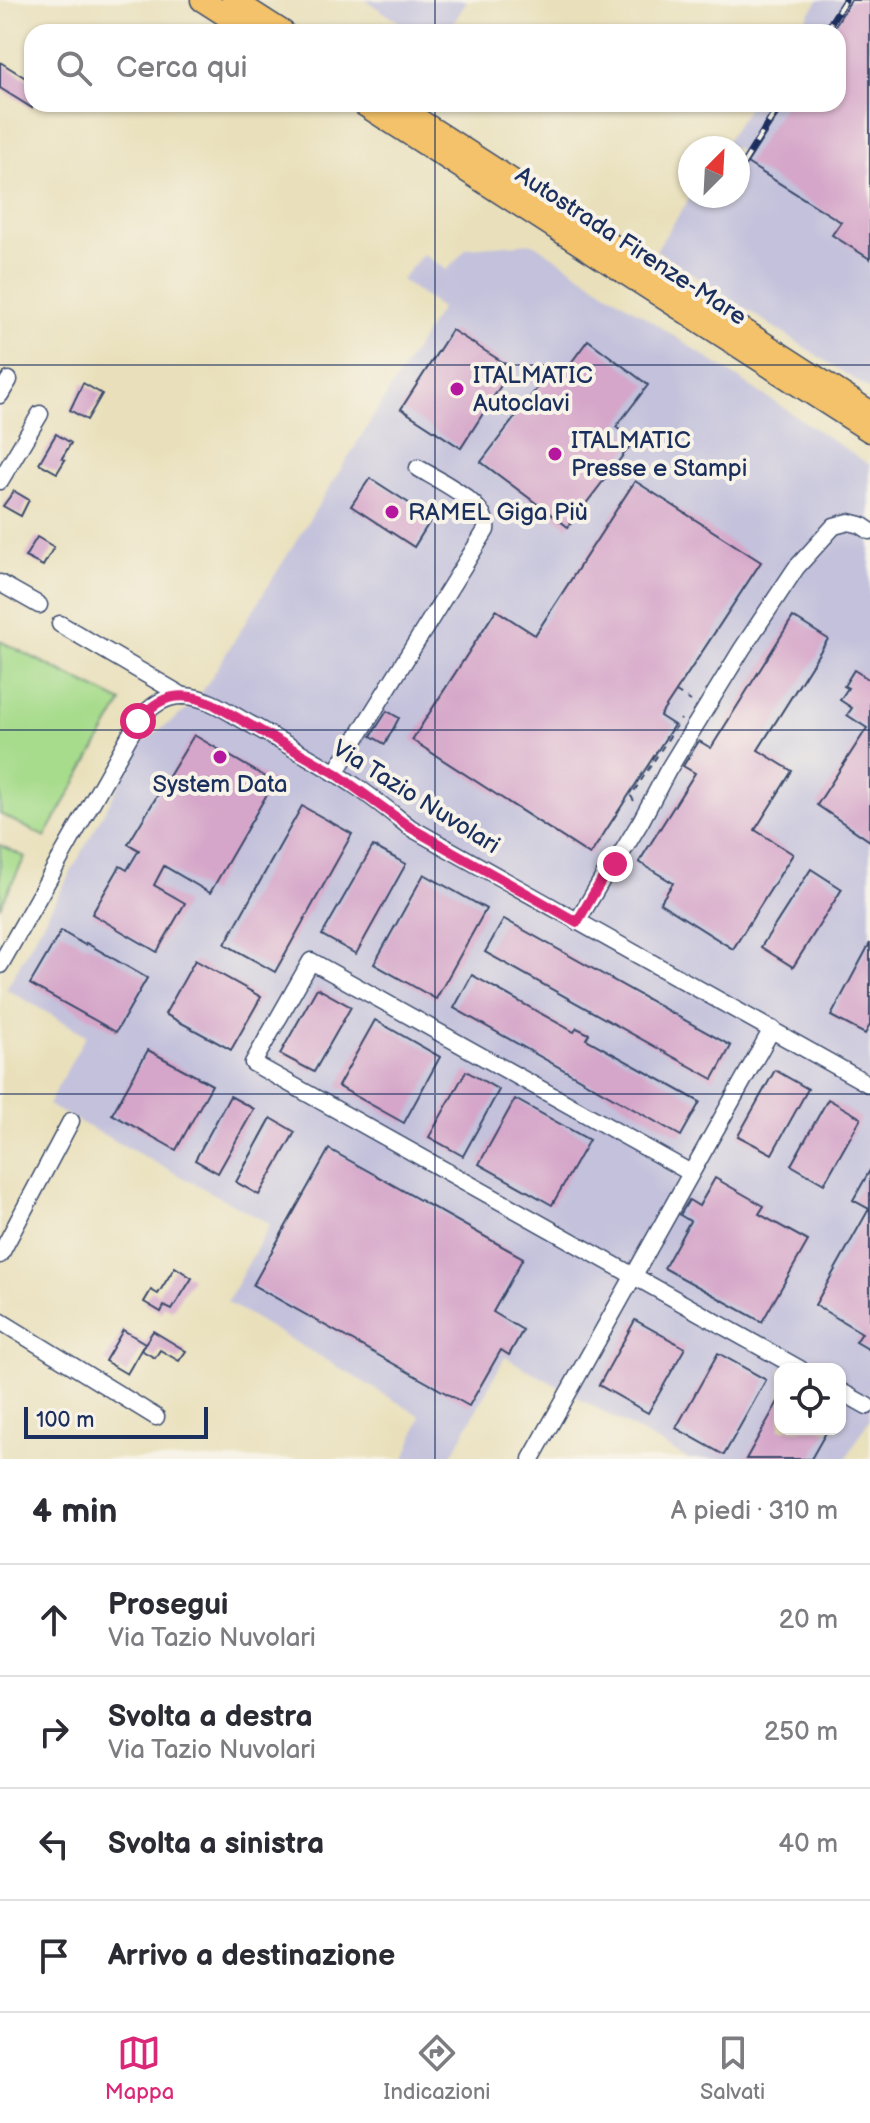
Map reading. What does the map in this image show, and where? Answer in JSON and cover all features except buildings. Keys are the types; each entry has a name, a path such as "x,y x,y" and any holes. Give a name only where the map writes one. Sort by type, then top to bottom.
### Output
{"highway":[{"path":"202,0 240,24"},
{"path":"233,0 270,24"},
{"name":"Autostrada Firenze-Mare","path":"375,112 870,431"},
{"name":"Autostrada Firenze-Mare","path":"406,112 870,412"}],"street":[{"path":"0,395 9,380"},
{"path":"0,481 40,414"},
{"path":"335,773 486,530 487,524 481,511 465,497 418,468"},
{"path":"577,922 641,821 668,770 734,662 796,568 834,526 849,522 870,531"},
{"path":"0,583 39,605"},
{"name":"Via Tazio Nuvolari","path":"60,624 183,696 213,704 335,773 411,828 870,1085"},
{"path":"0,965 138,721 160,701 183,696"},
{"path":"691,1173 311,961 253,1063 789,1363"},
{"path":"531,1459 772,1029"},
{"path":"0,1255 71,1121"},
{"path":"0,1321 156,1417"},
{"path":"846,1394 867,1406"}],"shaded area":[{"path":"365,0 467,0 454,24 402,24"},
{"path":"818,0 870,0 870,390 656,250 683,208 750,208 750,136 730,136 745,112 846,112 846,24 802,24"},
{"path":"533,243 870,465 870,1418 846,1459 688,1459 505,1357 450,1459 405,1459 421,1416 227,1302 270,1224 48,1105 86,1035 6,989 143,742 188,709 204,689 441,308 401,280 423,254 447,270 467,248"}],"green space":[{"path":"0,641 122,702 45,837 0,814"},
{"path":"0,845 25,857 0,907"}],"railway":[{"path":"830,24 845,0"},
{"path":"750,153 775,112"}],"place":[{"name":"ITALMATIC Autoclavi","path":"457,389"},
{"name":"ITALMATIC Presse e Stampi","path":"555,454"},
{"name":"RAMEL Giga Più","path":"392,512"},
{"name":"System Data","path":"220,757"}],"route":[{"path":"138,721 147,710 170,697 203,699 335,773 411,828 577,922 607,871 615,864"}]}
